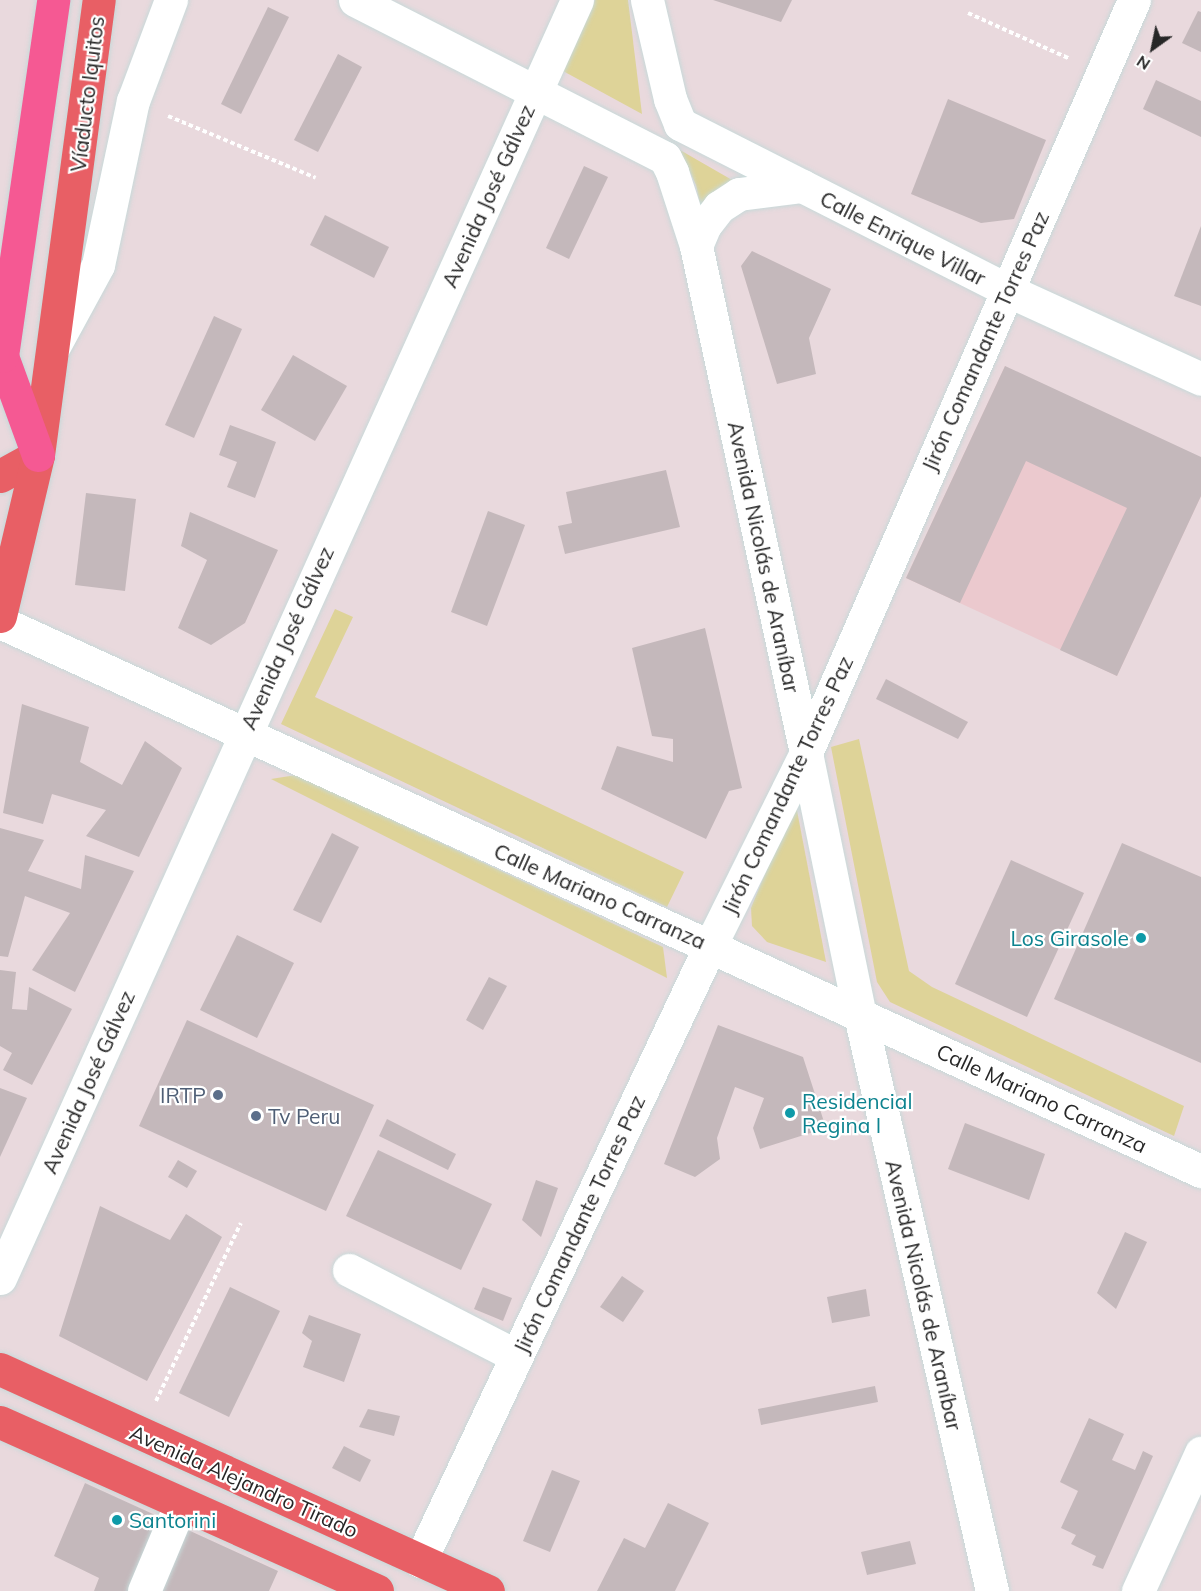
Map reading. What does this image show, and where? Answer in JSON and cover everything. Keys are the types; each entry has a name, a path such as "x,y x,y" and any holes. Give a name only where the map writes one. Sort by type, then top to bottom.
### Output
{"highway":[{"path":"38,455 2,356 53,0"}],"main road":[{"name":"Víaducto Iquitos","path":"0,616 38,455 76,189 99,0"},
{"path":"0,476 38,455"},
{"name":"Avenida Alejandro Tirado","path":"0,1370 488,1591"},
{"path":"0,1422 377,1591"}],"street":[{"path":"52,350 98,265 133,101 171,0"},
{"path":"355,0 535,92"},
{"name":"Avenida José Gálvez","path":"0,1278 577,0"},
{"name":"Calle Enrique Villar","path":"647,0 670,99 680,124 1007,290 1201,380"},
{"name":"Jirón Comandante Torres Paz","path":"420,1561 710,946 806,753 1134,0"},
{"name":"Avenida Nicolás de Araníbar","path":"535,92 665,158 696,246 806,753 860,1015 992,1591"},
{"name":"Calle Enrique Villar","path":"696,246 705,225 712,216 720,207 739,194 802,186"},
{"name":"Calle Mariano Carranza","path":"0,622 1201,1171"},
{"path":"349,1270 516,1356"},
{"path":"1138,1591 1201,1453"},
{"path":"144,1591 181,1503"}],"path":[{"path":"968,13 1102,73"},
{"path":"133,101 316,178"},
{"path":"141,1434 241,1223"}],"shaded area":[{"path":"595,0 628,0 642,114 563,71"},
{"path":"680,150 739,184 702,213 696,185"},
{"path":"1005,366 1201,496 1117,676 906,578"},
{"path":"335,609 353,617 315,697 684,872 667,907 281,724"},
{"path":"859,739 909,971 932,987 1184,1106 1174,1136 890,1002 877,982 831,747"},
{"path":"296,775 663,947 667,978 271,779"},
{"path":"795,800 826,962 767,942 752,926 751,908"}],"building":[{"path":"713,0 792,0 781,22"},
{"path":"268,7 289,17 241,114 221,104"},
{"path":"1198,11 1201,12 1201,52 1182,43"},
{"path":"338,54 362,67 318,152 294,140"},
{"path":"1156,80 1201,101 1201,137 1143,109"},
{"path":"948,99 1046,140 1014,219 981,223 911,194"},
{"path":"584,166 608,177 569,259 546,248"},
{"path":"325,215 389,247 374,278 310,245"},
{"path":"1201,226 1201,306 1174,296"},
{"path":"752,251 831,289 809,338 816,374 777,384 741,266"},
{"path":"214,316 242,329 194,438 165,425"},
{"path":"293,355 347,386 315,441 261,410"},
{"path":"1005,366 1201,457 1201,496 1117,676 1060,650 1127,508 1026,461 960,603 906,578"},
{"path":"230,425 276,442 255,498 227,487 237,462 219,455"},
{"path":"666,470 680,527 565,554 558,526 572,523 566,492"},
{"path":"86,493 136,499 125,591 75,585"},
{"path":"488,511 525,525 487,626 451,612"},
{"path":"190,512 278,550 245,623 211,645 178,628 207,560 181,546"},
{"path":"705,628 742,788 729,791 706,839 601,789 617,746 673,762 673,739 652,736 632,648"},
{"path":"886,679 968,722 958,739 876,699"},
{"path":"22,704 89,727 80,762 122,785 145,741 182,768 139,857 86,836 106,810 52,794 43,824 3,813"},
{"path":"0,828 44,840 28,871 81,889 85,855 134,871 75,992 32,970 70,913 25,896 8,957 0,956"},
{"path":"332,833 359,847 321,923 293,910"},
{"name":"Los Girasole","path":"1122,843 1201,877 1201,1063 1054,999"},
{"path":"1011,860 1084,893 1027,1017 955,984"},
{"path":"237,935 294,963 257,1038 200,1010"},
{"path":"0,970 16,972 12,1009 27,1010 29,987 72,1009 32,1085 3,1070 12,1053 0,1046"},
{"path":"489,977 507,986 483,1030 466,1020"},
{"name":"Tv Peru","path":"187,1020 374,1105 326,1211 139,1126"},
{"name":"Residencial Regina I","path":"718,1025 803,1057 826,1128 760,1149 753,1128 764,1098 735,1087 717,1138 720,1159 695,1177 664,1164"},
{"path":"0,1088 27,1098 0,1157"},
{"path":"387,1119 456,1154 448,1170 379,1136"},
{"path":"965,1123 1045,1154 1029,1200 948,1169"},
{"path":"378,1150 492,1204 461,1270 346,1216"},
{"path":"178,1160 197,1171 187,1188 168,1177"},
{"path":"536,1180 558,1188 541,1237 522,1220"},
{"path":"100,1206 170,1240 186,1214 222,1237 147,1381 59,1336"},
{"path":"1125,1232 1147,1242 1116,1309 1097,1293"},
{"path":"622,1276 644,1291 623,1322 600,1307"},
{"path":"230,1287 280,1311 229,1417 179,1393"},
{"path":"483,1287 512,1298 503,1321 474,1309"},
{"path":"866,1289 870,1316 832,1323 827,1297"},
{"path":"309,1315 361,1334 344,1382 303,1367 312,1341 302,1333"},
{"path":"875,1386 878,1402 761,1425 758,1409"},
{"path":"368,1409 400,1416 394,1436 359,1427"},
{"path":"1089,1418 1124,1434 1112,1460 1135,1470 1143,1451 1153,1456 1103,1569 1092,1565 1096,1556 1071,1544 1076,1535 1061,1528 1078,1491 1060,1482"},
{"path":"344,1446 371,1460 360,1482 332,1468"},
{"path":"552,1470 580,1481 550,1552 523,1541"},
{"name":"Santorini","path":"85,1483 278,1571 269,1591 94,1591 99,1578 54,1556"},
{"path":"668,1503 709,1523 675,1591 597,1591 624,1538 645,1548"},
{"path":"910,1541 916,1564 867,1575 861,1552"}],"place":[{"name":"Los Girasole","path":"1141,938"},
{"name":"IRTP","path":"218,1095"},
{"name":"Residencial Regina I","path":"790,1113"},
{"name":"Tv Peru","path":"256,1116"},
{"name":"Santorini","path":"117,1520"}]}
